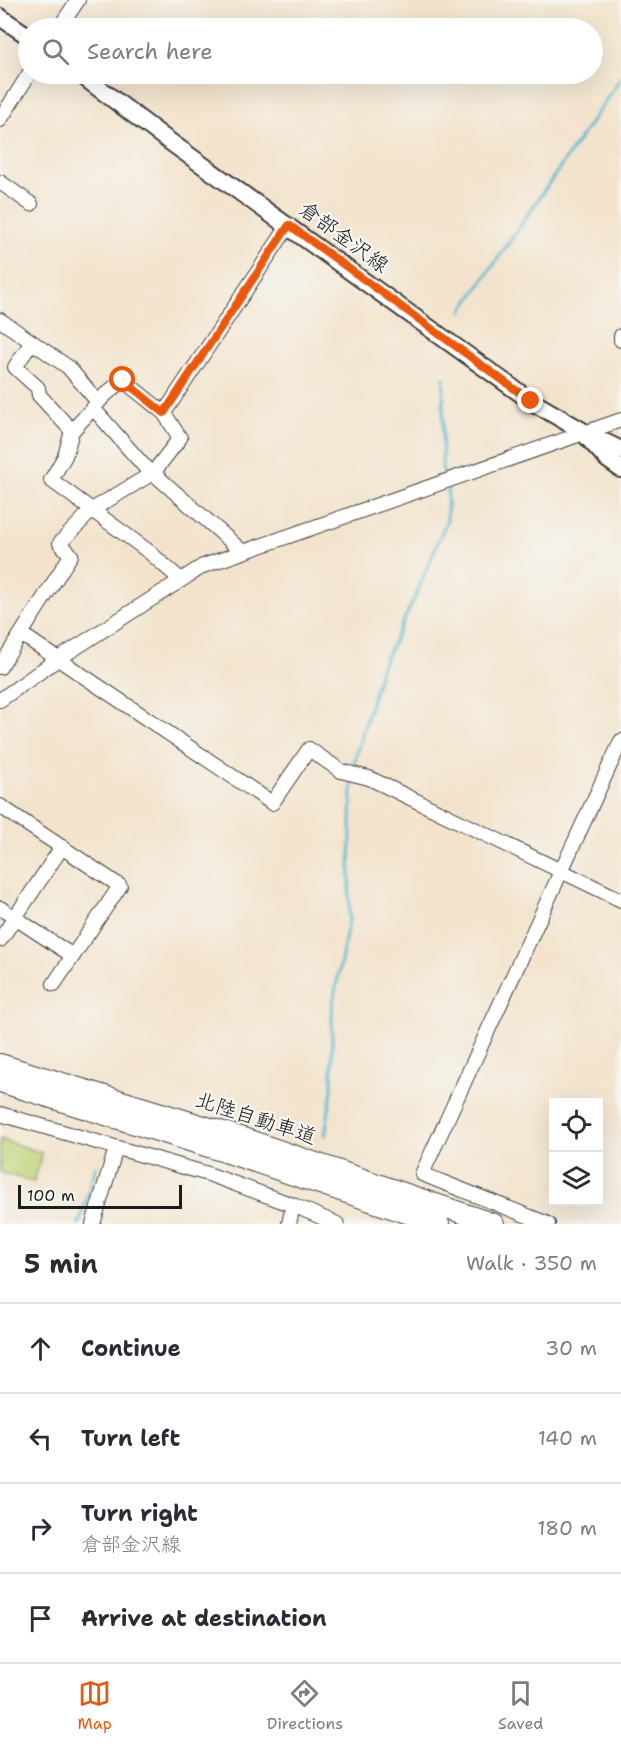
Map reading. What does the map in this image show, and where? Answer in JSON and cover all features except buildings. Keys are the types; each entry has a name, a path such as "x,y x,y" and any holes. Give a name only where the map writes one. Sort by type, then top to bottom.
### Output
{"highway":[{"name":"北陸自動車道","path":"0,1064 495,1214"},
{"name":"北陸自動車道","path":"0,1082 231,1154 439,1224"}],"main road":[{"path":"0,17 18,29"},
{"name":"倉部金沢線","path":"93,84 531,401 584,432 621,450"},
{"name":"倉部金沢線","path":"584,432 607,459 621,469"}],"street":[{"path":"66,18 78,0"},
{"path":"0,120 23,84"},
{"path":"0,182 31,204"},
{"path":"164,413 289,225"},
{"path":"0,320 68,367 95,405 152,473 243,552"},
{"path":"32,342 15,367 38,388 39,395 72,431"},
{"path":"0,667 71,555 60,543 93,509 152,473 180,438 164,413 123,380 95,405 72,431 65,456 51,480 93,509 181,580"},
{"path":"0,700 58,658 203,566 621,420"},
{"path":"21,634 272,803 309,749 341,771 369,778 621,900"},
{"path":"548,1224 495,1214 422,1174 621,741"},
{"path":"1,808 120,886 54,984"},
{"path":"0,940 62,847"},
{"path":"0,908 73,956"},
{"path":"0,1114 208,1174 293,1205 337,1224"},
{"path":"93,1224 116,1148"},
{"path":"289,1224 293,1205"}],"green space":[{"path":"0,1139 42,1153 34,1182 0,1172"}],"waterway":[{"path":"462,311 621,78"},
{"path":"444,378 442,467 446,477"},
{"path":"352,770 381,668 416,595 447,520 448,483"},
{"path":"325,1136 332,1090 332,1008 349,919 352,779"},
{"path":"79,1224 96,1166"}],"route":[{"path":"123,380 164,413 289,225 531,401"}]}
